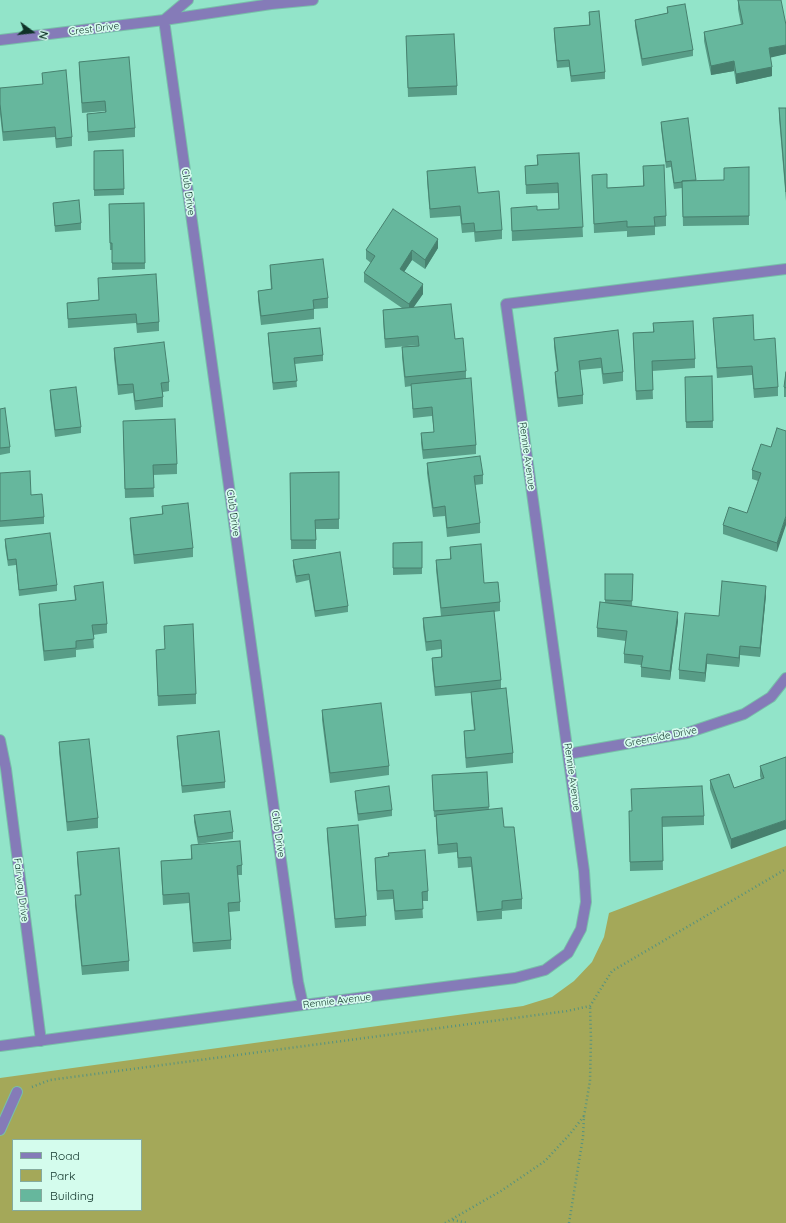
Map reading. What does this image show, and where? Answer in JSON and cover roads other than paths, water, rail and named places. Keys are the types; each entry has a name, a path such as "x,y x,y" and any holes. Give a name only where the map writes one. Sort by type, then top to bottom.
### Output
{"street":[{"path":"164,20 188,0"},
{"name":"Crest Drive","path":"0,40 164,20 271,4 313,0"},
{"name":"Club Drive","path":"164,20 298,982 303,1005"},
{"name":"Rennie Avenue","path":"0,1046 515,978 545,970 568,953 581,930 586,902 584,871 506,304 786,269"},
{"name":"Greenside Drive","path":"568,754 687,733 744,714 771,697 786,678"},
{"name":"Fairway Drive","path":"0,740 6,769 41,1041"},
{"path":"0,1130 17,1092"}]}
